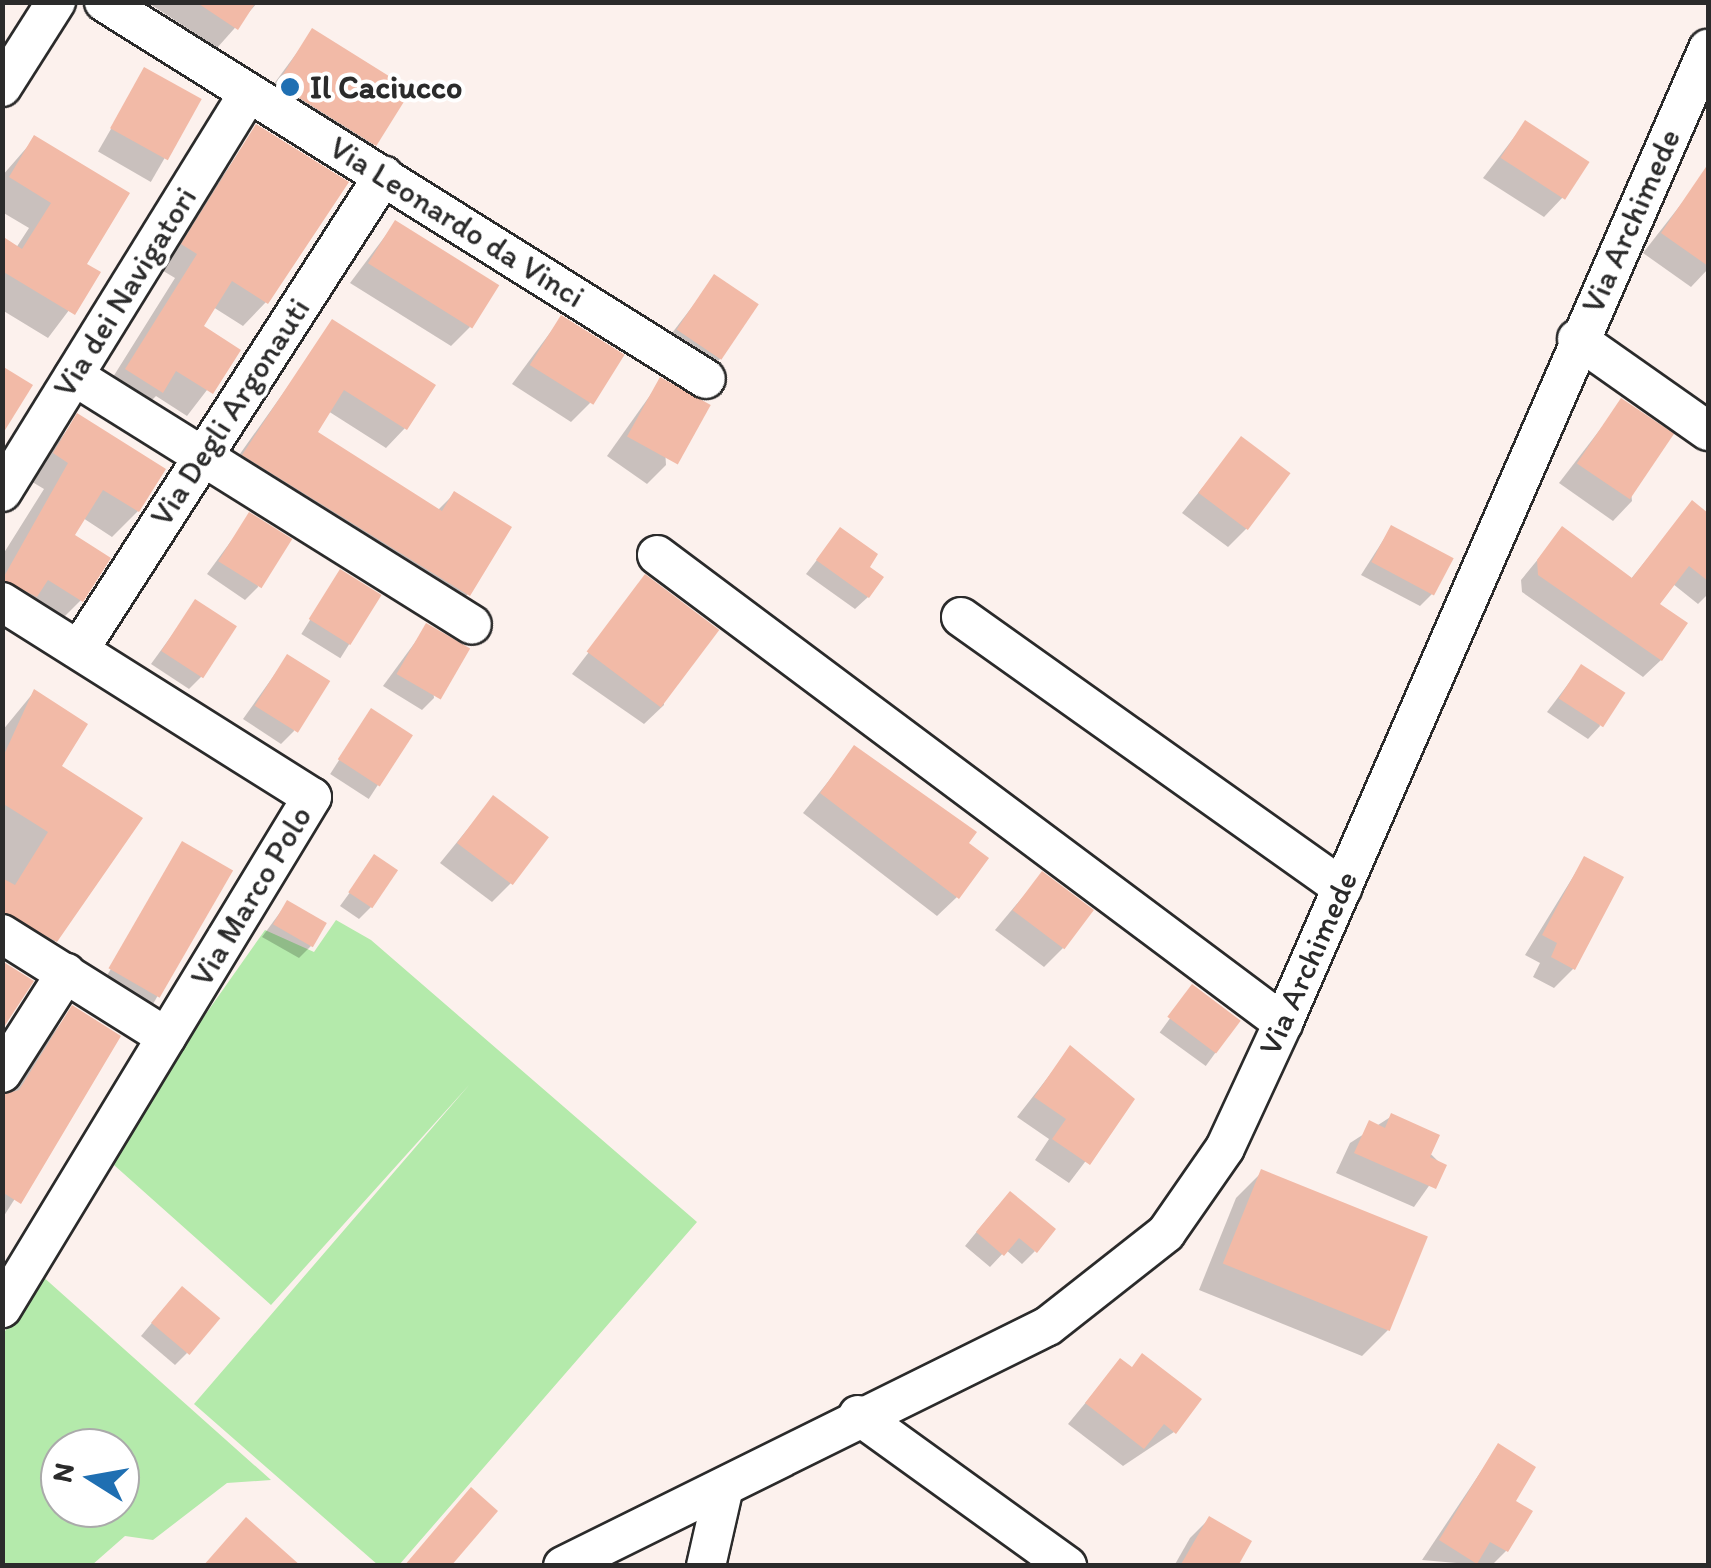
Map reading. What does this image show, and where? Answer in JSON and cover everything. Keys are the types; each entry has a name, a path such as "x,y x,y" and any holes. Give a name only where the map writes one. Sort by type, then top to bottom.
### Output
{"street":[{"path":"2,87 56,2"},
{"name":"Via Leonardo da Vinci","path":"104,2 706,379"},
{"name":"Via Archimede","path":"563,1566 724,1487 858,1414 1127,1292 1215,1163 1283,1024 1577,340 1706,60"},
{"name":"Via dei Navigatori","path":"2,492 248,92"},
{"name":"Via Degli Argonauti","path":"79,650 201,454 384,175"},
{"path":"1577,340 1708,431"},
{"path":"74,376 472,625"},
{"path":"657,556 1283,1024"},
{"name":"Via Marco Polo","path":"2,602 312,797 2,1308"},
{"path":"961,617 1342,888"},
{"path":"2,934 166,1037"},
{"path":"2,1073 66,974"},
{"path":"858,1414 1067,1566"},
{"path":"706,1566 724,1487"}],"green space":[{"path":"336,920 371,940 697,1222 399,1565 378,1565 194,1404 470,1084 271,1305 105,1157 265,930 314,952"},
{"path":"41,1275 271,1480 227,1483 153,1540 125,1536 92,1565 3,1565 2,1336"}],"building":[{"path":"196,2 256,2 238,30"},
{"path":"312,28 411,90 376,146 277,84"},
{"path":"144,67 202,99 168,160 110,128"},
{"path":"1525,120 1590,162 1565,200 1500,158"},
{"path":"256,124 349,182 268,304 232,281 204,326 241,350 213,394 176,371 163,393 125,369 197,254 181,244"},
{"path":"34,135 130,193 87,264 101,272 75,315 2,271 2,236 22,249 51,203 9,177"},
{"path":"1708,164 1708,266 1661,233"},
{"path":"395,220 499,285 472,328 368,263"},
{"path":"714,274 759,304 721,360 677,330"},
{"path":"561,315 625,355 593,405 530,365"},
{"path":"332,319 436,385 407,430 344,390 318,432 442,511 454,491 512,527 470,596 242,455"},
{"path":"2,366 33,385 2,435"},
{"path":"660,377 711,405 678,465 627,436"},
{"path":"1621,398 1674,434 1630,499 1577,463"},
{"path":"77,413 166,469 139,512 103,490 75,535 111,558 83,602 48,580 37,597 2,580 68,463 53,453"},
{"path":"1241,436 1291,473 1248,530 1198,493"},
{"path":"1692,500 1708,513 1708,581 1689,566 1660,604 1688,623 1662,661 1538,575 1537,560 1562,526 1632,578"},
{"path":"249,512 292,539 262,588 218,561"},
{"path":"1391,525 1454,558 1434,595 1371,562"},
{"path":"840,527 878,554 870,567 884,577 869,598 816,560"},
{"path":"340,569 382,595 350,645 309,619"},
{"path":"645,574 719,630 661,707 587,651"},
{"path":"195,599 237,626 203,678 161,651"},
{"path":"426,623 470,648 441,700 396,674"},
{"path":"287,654 330,681 298,733 255,706"},
{"path":"1581,664 1625,693 1603,727 1559,698"},
{"path":"34,689 88,724 62,766 143,818 57,942 2,912 2,878 15,885 48,832 2,803 2,759"},
{"path":"371,708 413,735 380,786 338,759"},
{"path":"854,745 977,832 969,843 989,858 959,899 820,793"},
{"path":"493,795 549,837 513,885 457,843"},
{"path":"182,841 233,870 160,998 108,968"},
{"path":"374,854 398,870 372,908 348,892"},
{"path":"1584,856 1624,877 1575,970 1551,957 1557,943 1542,935"},
{"path":"1042,871 1094,910 1064,949 1013,910"},
{"path":"287,900 327,923 313,947 273,924"},
{"path":"2,961 34,981 2,1030"},
{"path":"1192,984 1241,1021 1216,1053 1167,1017"},
{"path":"72,1005 121,1036 21,1204 2,1192 2,1095 19,1090"},
{"path":"1070,1045 1135,1099 1090,1165 1052,1139 1066,1119 1034,1097"},
{"path":"1391,1113 1440,1135 1430,1157 1447,1165 1436,1189 1354,1153 1369,1120 1385,1128"},
{"path":"1261,1169 1428,1236 1390,1331 1223,1264"},
{"path":"1010,1191 1056,1229 1037,1253 1019,1238 1004,1256 976,1232"},
{"path":"182,1286 220,1318 189,1355 151,1323"},
{"path":"1142,1353 1202,1399 1176,1434 1164,1424 1144,1449 1085,1403 1120,1358 1132,1367"},
{"path":"1498,1443 1536,1467 1516,1501 1533,1511 1508,1552 1490,1542 1477,1564 1439,1540"},
{"path":"471,1487 498,1511 451,1566 404,1566"},
{"path":"1209,1516 1252,1541 1238,1566 1180,1566"},
{"path":"246,1517 301,1566 203,1566"}],"place":[{"name":"Il Caciucco","path":"290,87"}]}
